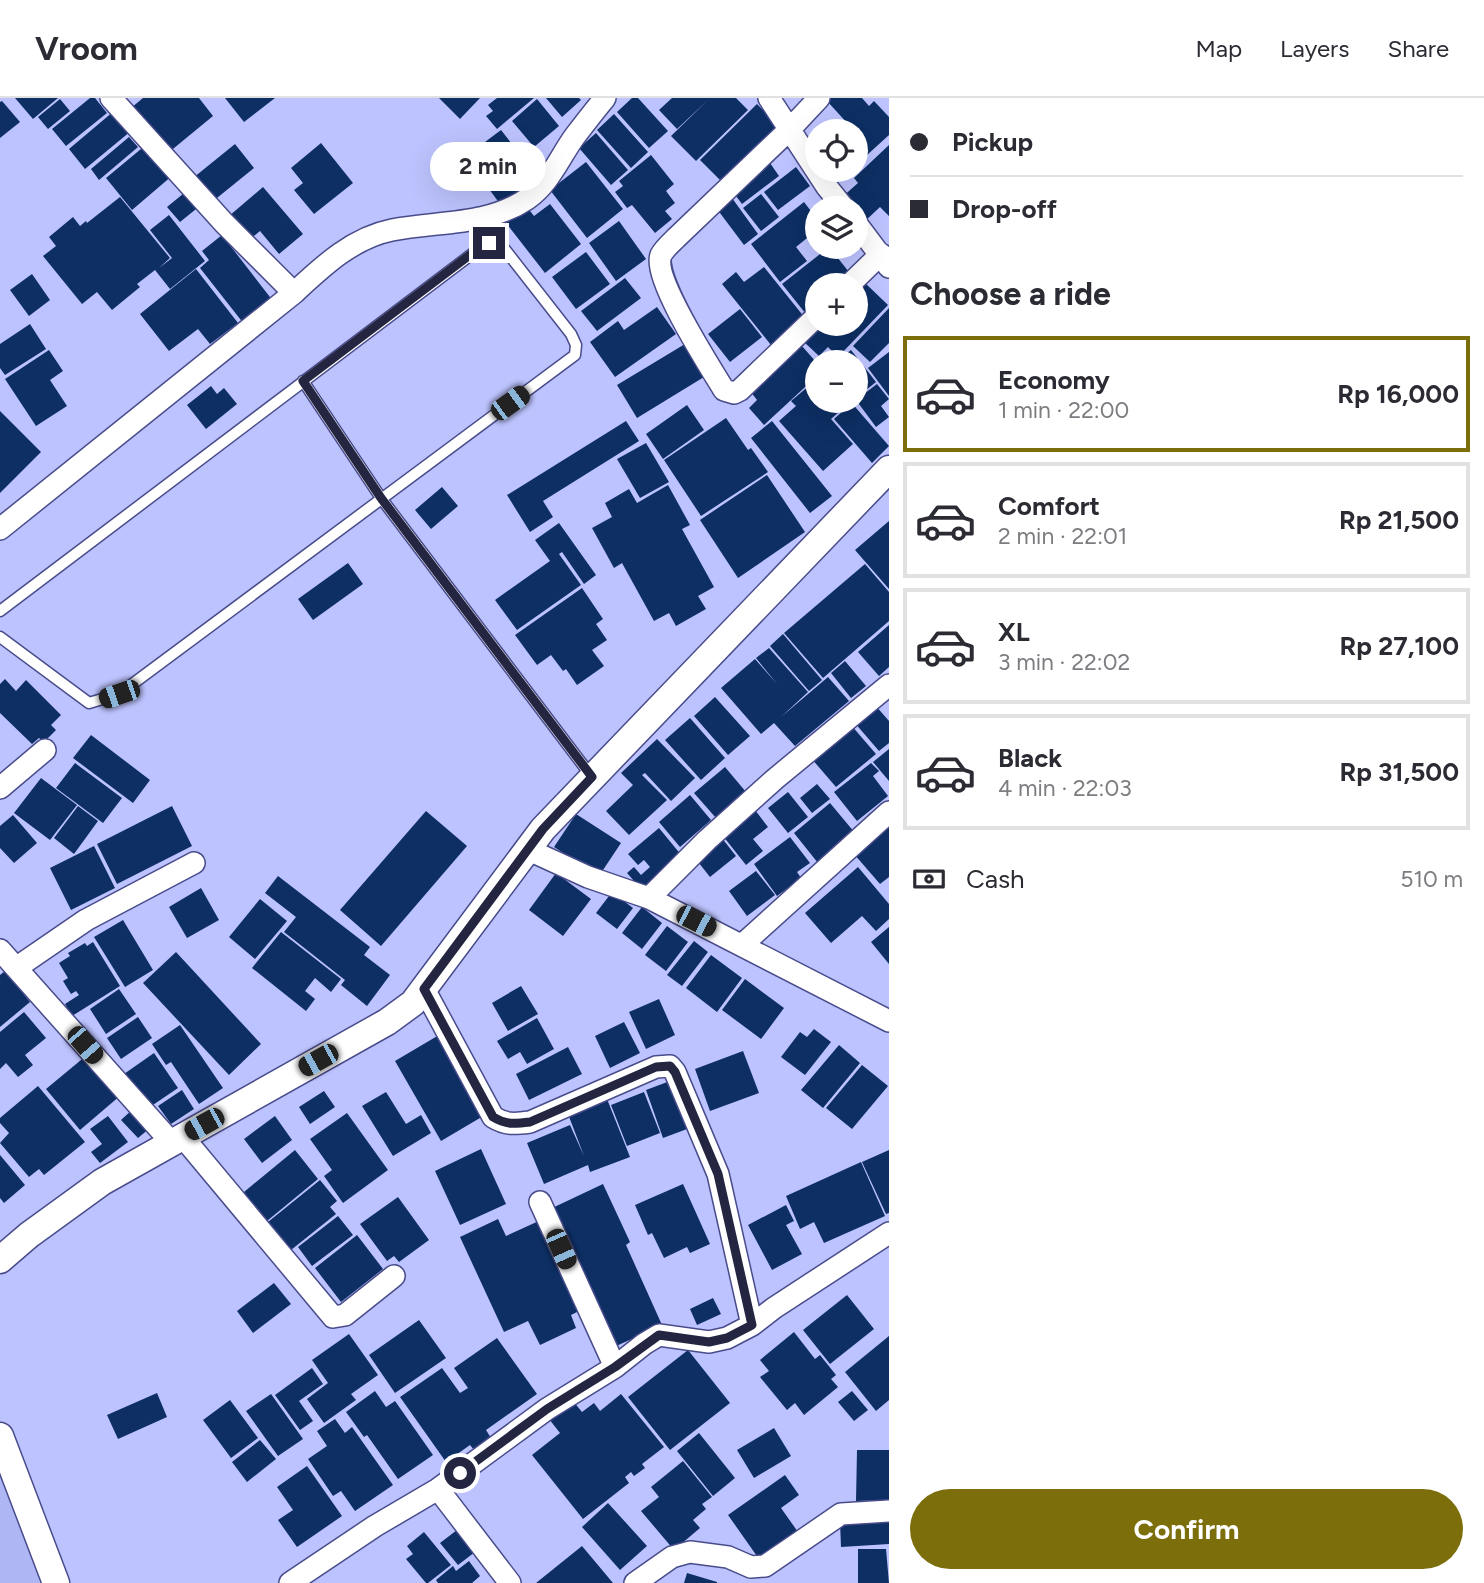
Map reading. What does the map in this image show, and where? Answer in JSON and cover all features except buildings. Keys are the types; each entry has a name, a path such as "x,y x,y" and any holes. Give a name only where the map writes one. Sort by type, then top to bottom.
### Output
{"street":[{"path":"111,98 224,223 294,293"},
{"path":"0,529 294,293 326,264 359,242 390,230 482,217 508,210 538,191 553,174 574,137 605,98"},
{"path":"769,98 836,196"},
{"path":"805,328 740,390 730,393 724,390 688,328 662,279 660,267 661,255 676,238 819,98"},
{"path":"862,273 884,253 868,236"},
{"path":"0,1260 29,1235 103,1182 387,1022 413,1003 543,829 889,469"},
{"path":"649,898 707,840 775,779 889,685"},
{"path":"0,788 45,750"},
{"path":"742,945 889,812"},
{"path":"529,850 588,877 649,898 889,1021"},
{"path":"16,968 86,919 194,863"},
{"path":"0,950 177,1139 333,1317 345,1315 394,1276"},
{"path":"424,989 493,1117 502,1122 530,1122 656,1067 670,1066 675,1072 718,1174 752,1325"},
{"path":"540,1202 615,1367"},
{"path":"290,1583 375,1526 438,1489 547,1409 615,1367 659,1335 709,1342 727,1338 752,1325 889,1233"},
{"path":"0,1436 56,1583"},
{"path":"438,1489 510,1583"},
{"path":"635,1583 671,1557 690,1552 728,1557 751,1567 765,1566 841,1514 889,1511"}],"lane":[{"path":"0,611 489,243 503,247 571,334 576,345 575,355 119,694 89,703 0,637"},
{"path":"303,381 381,498 592,777"}],"shaded area":[{"path":"8,1473 40,1583 0,1583 0,1474"}],"route":[{"path":"460,1473 547,1409 615,1367 659,1335 709,1342 727,1338 752,1325 718,1174 675,1072 670,1066 656,1067 530,1122 502,1122 493,1117 424,989 543,829 592,777 381,498 303,381 489,243"}]}
